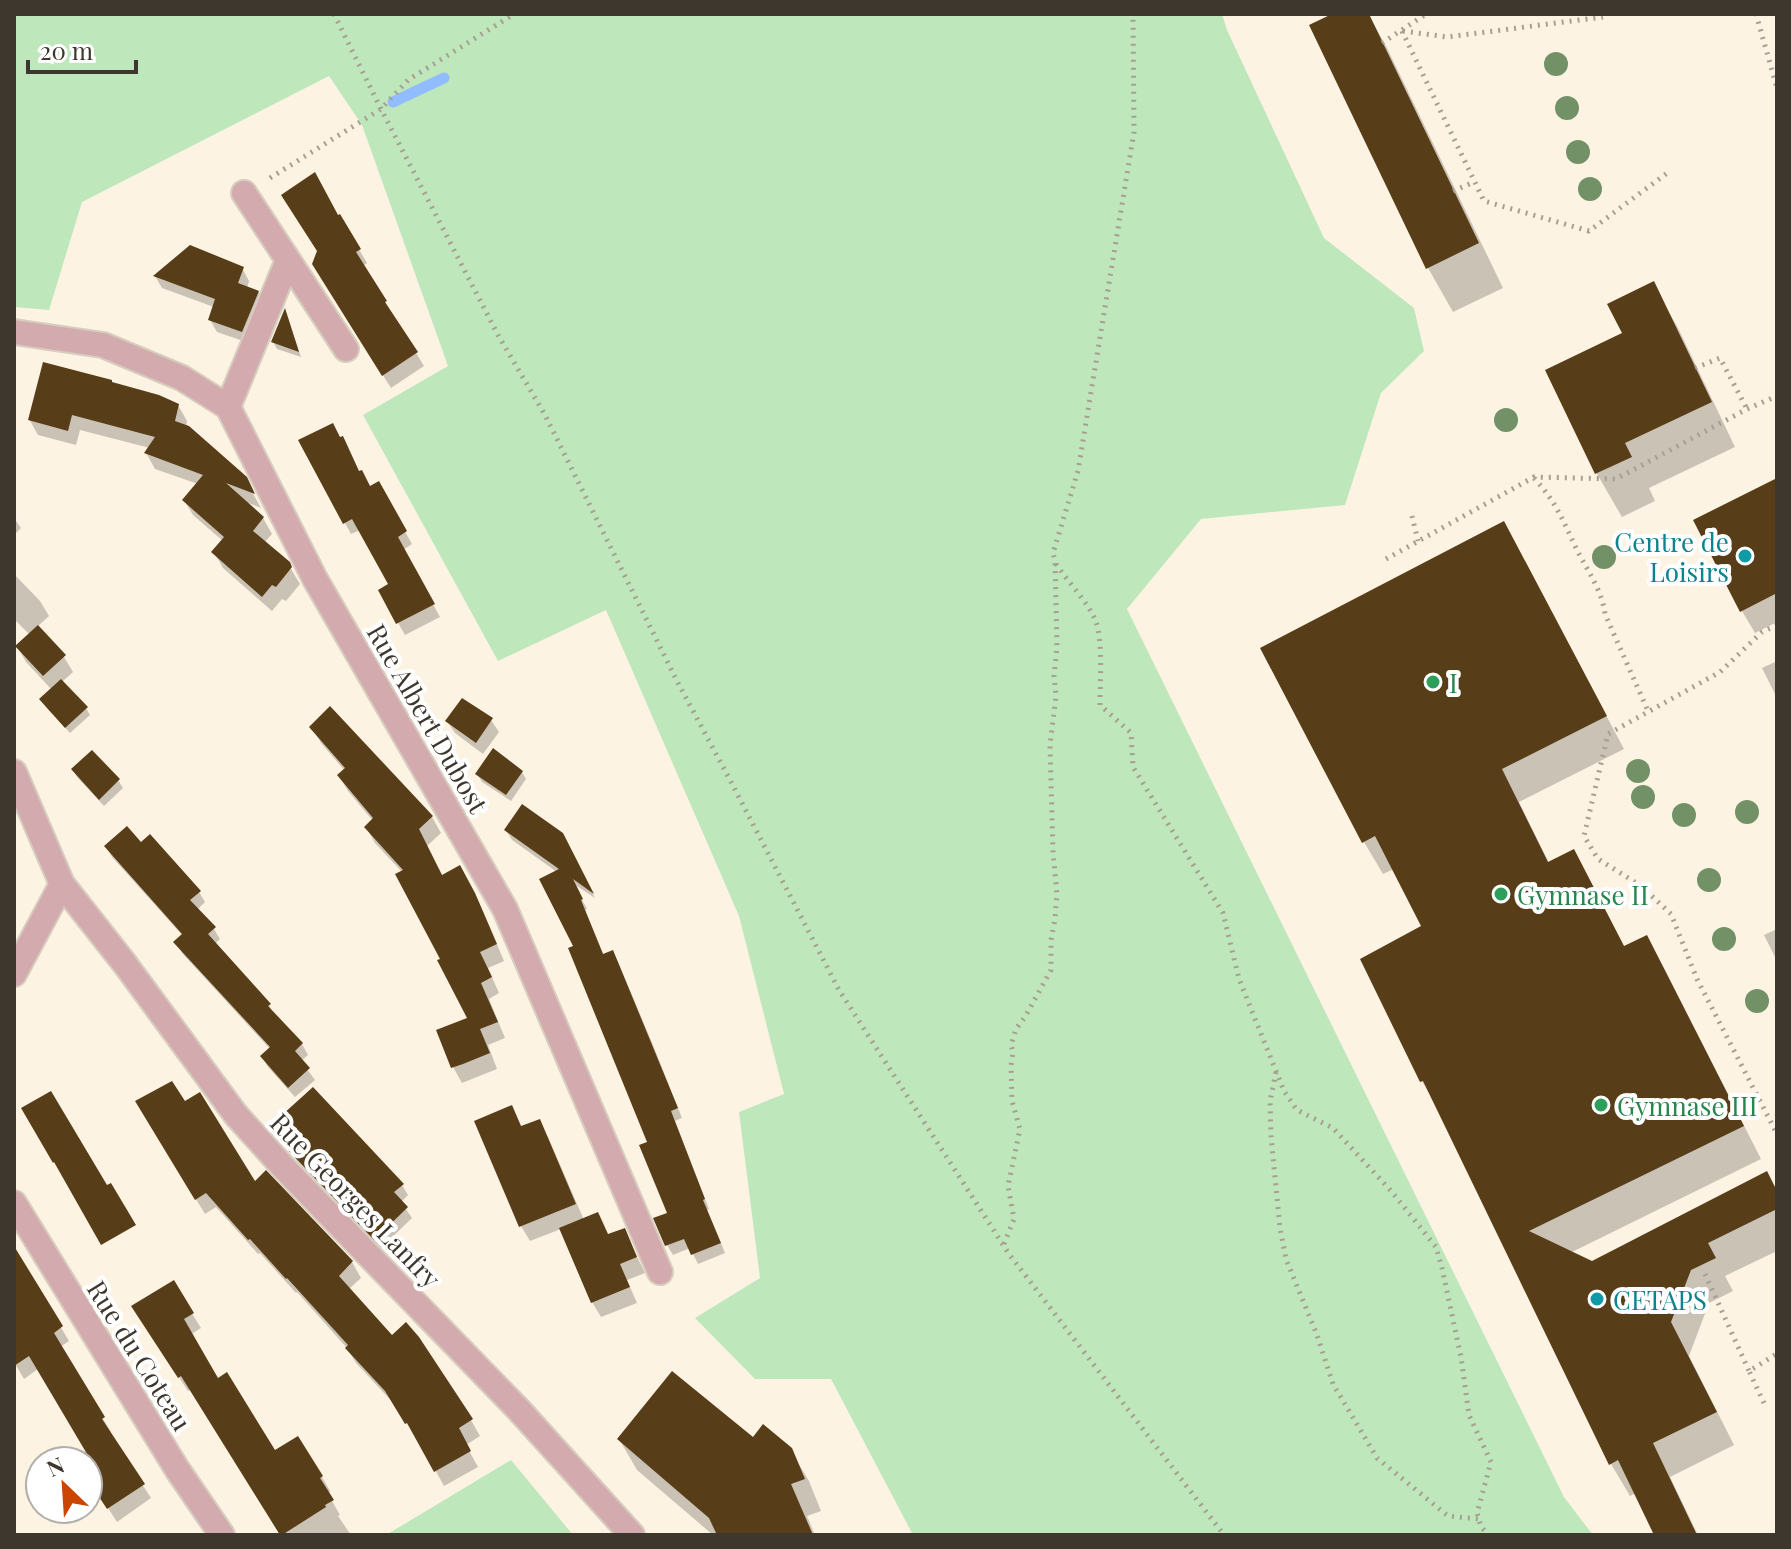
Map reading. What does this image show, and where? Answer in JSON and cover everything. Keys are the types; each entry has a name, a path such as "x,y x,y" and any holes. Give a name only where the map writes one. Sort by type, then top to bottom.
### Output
{"street":[{"path":"244,193 346,349"},
{"path":"14,332 103,345 182,378 228,407 288,260"},
{"name":"Rue Albert Dubost","path":"228,407 315,579 505,909 660,1272"},
{"path":"14,772 62,884 14,974"},
{"name":"Rue Georges Lanfry","path":"62,884 236,1115 518,1409 632,1535"},
{"name":"Rue du Coteau","path":"14,1203 177,1469 222,1535"}],"path":[{"path":"334,14 498,335 545,415 678,683 839,990 1004,1245 1224,1535"},
{"path":"244,193 381,109 408,80 514,14"},
{"path":"1004,1245 1014,1219 1008,1186 1020,1129 1012,1101 1011,1045 1016,1029 1051,970 1057,894 1050,745 1056,696 1054,676 1057,647 1053,553 1078,471 1134,132 1133,14"},
{"path":"1382,43 1426,14"},
{"path":"1756,14 1777,88"},
{"path":"1402,31 1447,37 1603,17"},
{"path":"1402,31 1484,201 1589,231 1670,171"},
{"path":"1453,191 1474,182"},
{"path":"1695,368 1720,358 1747,409"},
{"path":"1386,559 1534,477 1616,479 1777,396"},
{"path":"1534,477 1562,515 1603,598 1605,614 1648,711"},
{"path":"1412,516 1418,541"},
{"path":"1055,563 1096,622 1100,654 1100,705 1131,733 1133,767 1223,913 1239,979 1284,1091 1297,1110 1333,1128 1392,1192 1436,1247 1461,1357 1469,1415 1491,1462 1477,1513 1481,1527 1489,1535"},
{"path":"1777,625 1762,632 1720,672 1608,734 1584,836 1598,859 1641,886 1671,914 1697,979 1777,1134"},
{"path":"1277,1071 1270,1101 1280,1228 1286,1259 1333,1384 1377,1458 1448,1516 1479,1519"},
{"path":"1705,1274 1764,1403"},
{"path":"1749,1371 1777,1351"}],"green space":[{"path":"14,14 1222,14 1324,238 1414,308 1424,351 1381,393 1345,505 1201,519 1127,609 1564,1497 1593,1535 913,1535 831,1379 755,1379 695,1318 760,1278 739,1112 784,1094 739,916 606,610 498,661 363,415 448,366 362,125 329,76 82,202 49,310 14,307"},
{"path":"511,1460 573,1535 386,1535"}],"building":[{"path":"1332,14 1369,14 1479,243 1426,269 1309,25"},
{"path":"315,172 361,249 356,252 418,352 382,376 312,264 317,251 281,195"},
{"path":"190,245 244,267 238,283 259,291 242,332 208,320 215,299 153,276"},
{"path":"1654,281 1712,402 1625,443 1632,457 1595,474 1545,370 1622,333 1607,304"},
{"path":"285,308 299,352 271,342"},
{"path":"43,362 112,380 179,404 175,421 189,426 247,477 255,494 226,483 264,517 253,531 290,562 292,567 276,587 272,585 262,597 211,552 224,537 182,500 203,475 144,453 155,437 72,415 68,431 28,420"},
{"path":"333,423 370,486 379,481 407,531 398,537 435,604 396,624 378,590 388,584 352,519 343,524 298,440"},
{"name":"Centre de Loisirs","path":"1777,478 1777,593 1740,612 1693,520"},
{"path":"1504,521 1607,716 1502,769 1548,862 1574,849 1624,946 1647,935 1744,1126 1529,1231 1592,1261 1767,1171 1777,1191 1777,1209 1708,1243 1716,1258 1691,1270 1671,1322 1717,1412 1653,1443 1697,1535 1654,1535 1618,1460 1609,1465 1423,1081 1420,1082 1360,959 1421,926 1375,836 1362,843 1260,648"},
{"path":"38,625 66,655 43,676 15,646"},
{"path":"61,679 88,707 65,728 39,699"},
{"path":"462,698 493,718 476,743 445,721"},
{"path":"330,706 433,816 419,829 442,875 460,865 475,893 497,944 480,952 492,977 481,983 498,1022 480,1029 490,1053 451,1068 436,1030 467,1018 395,874 403,870 364,827 373,818 337,775 345,768 309,727"},
{"path":"493,748 523,771 506,795 475,774"},
{"path":"92,750 120,779 99,800 71,769"},
{"path":"522,804 563,833 594,894 573,879 603,954 613,950 678,1108 671,1111 721,1243 691,1255 684,1239 665,1246 653,1218 667,1213 639,1145 647,1142 568,948 573,946 539,879 559,869 504,830"},
{"path":"127,826 141,842 150,834 201,891 190,900 216,927 208,934 303,1043 295,1051 310,1068 288,1088 260,1056 270,1047 173,942 182,934 104,846"},
{"path":"172,1081 185,1101 200,1092 255,1181 266,1170 353,1261 339,1276 392,1335 406,1322 419,1337 473,1419 459,1428 471,1451 434,1472 407,1423 385,1391 345,1348 348,1345 206,1193 195,1200 135,1101"},
{"path":"313,1087 404,1184 394,1192 408,1207 374,1240 288,1150 303,1137 282,1115"},
{"path":"51,1091 107,1185 111,1183 136,1225 101,1245 21,1108"},
{"path":"512,1105 521,1126 540,1119 576,1204 519,1227 474,1121"},
{"path":"598,1212 608,1234 625,1228 637,1257 620,1264 630,1287 591,1303 559,1228"},
{"path":"14,1246 63,1326 54,1333 105,1417 102,1419 145,1484 107,1509 104,1504 104,1445 82,1445 29,1356 14,1366"},
{"path":"174,1280 194,1313 184,1319 218,1378 227,1372 275,1450 298,1436 334,1500 282,1535 181,1376 178,1378 131,1306"},
{"path":"672,1371 753,1437 763,1424 792,1448 805,1479 791,1484 813,1535 717,1535 709,1518 617,1439"}],"waterway":[{"path":"393,102 444,78"}],"place":[{"name":"Centre de Loisirs","path":"1745,556"},
{"name":"I","path":"1433,682"},
{"name":"Gymnase II","path":"1501,894"},
{"name":"Gymnase III","path":"1601,1105"},
{"name":"CETAPS","path":"1597,1299"}]}
